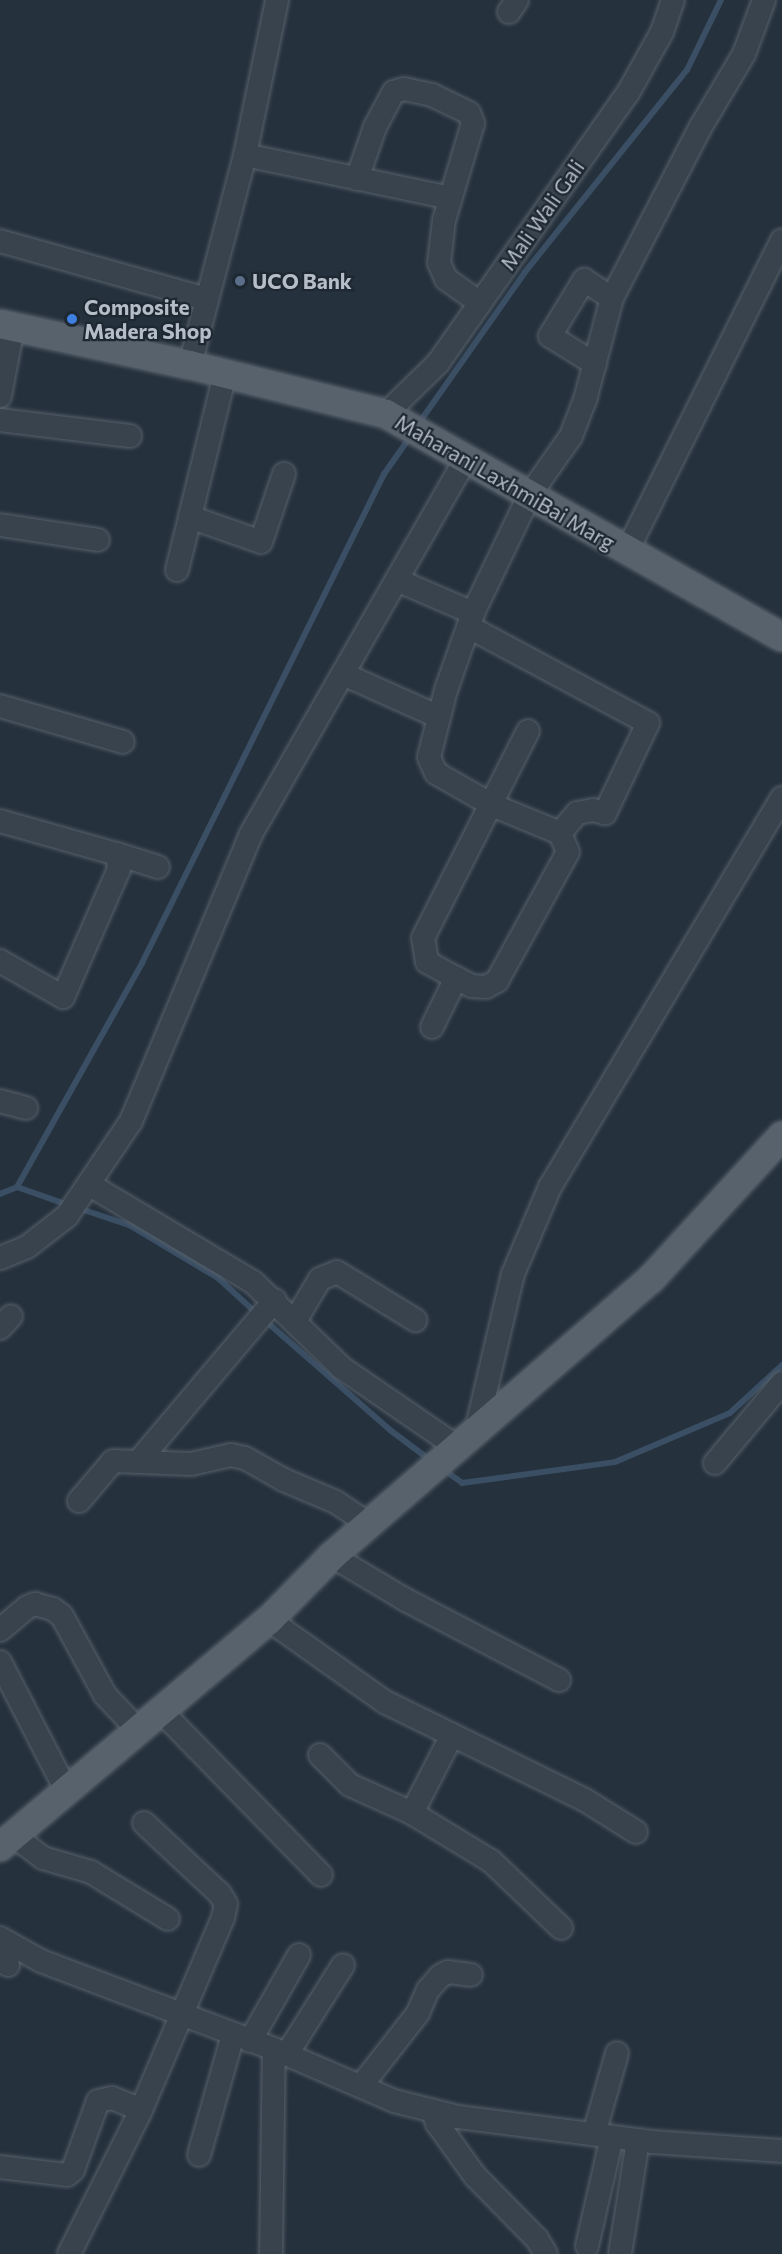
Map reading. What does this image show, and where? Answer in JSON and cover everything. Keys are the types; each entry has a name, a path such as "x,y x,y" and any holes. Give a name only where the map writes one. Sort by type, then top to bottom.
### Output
{"main road":[{"name":"Maharani LaxhmiBai Marg","path":"7,326 190,364 395,418 456,451 529,496 782,637"},
{"path":"7,1841 269,1620 332,1556 420,1481 477,1427 651,1279 782,1136"}],"street":[{"path":"190,364 245,155 278,0"},
{"name":"Mali Wali Gali","path":"395,418 438,363 628,93 662,32 673,0"},
{"path":"528,731 492,805 423,938 427,962 456,978 479,987 497,981 568,852 560,833 492,805 436,773 430,765 439,717 471,620 529,496 570,436 595,364 612,298 700,128 744,54 764,0"},
{"path":"357,179 388,98 404,88 460,106 473,123 441,236 439,263 446,279 480,303"},
{"path":"245,155 451,198"},
{"path":"627,551 782,240"},
{"path":"0,241 206,299"},
{"path":"595,364 550,336 584,280 612,298"},
{"path":"0,396 7,326"},
{"path":"177,570 225,374"},
{"path":"0,420 130,436"},
{"path":"0,1258 27,1246 79,1200 131,1121 251,834 397,580 456,451"},
{"path":"190,517 261,542 284,474"},
{"path":"0,525 98,540"},
{"path":"397,580 471,620 648,723 605,813 593,810 577,813 560,833"},
{"path":"342,674 439,717"},
{"path":"0,706 123,742"},
{"path":"477,1427 513,1274 550,1187 782,798"},
{"path":"0,821 158,867"},
{"path":"0,961 63,997 116,881 117,854"},
{"path":"432,1027 456,978"},
{"path":"0,1101 26,1108"},
{"path":"79,1200 253,1282 275,1300 342,1368 452,1452"},
{"path":"295,1321 321,1279 337,1272 415,1320"},
{"path":"138,1462 275,1300"},
{"path":"715,1462 782,1383"},
{"path":"79,1501 104,1467 113,1461 179,1465 231,1455 245,1458 284,1480 336,1502 370,1525"},
{"path":"332,1556 404,1599 559,1680"},
{"path":"0,1630 27,1607 35,1604 53,1609 62,1616 105,1695 137,1730"},
{"path":"269,1620 385,1702 585,1800 636,1832"},
{"path":"0,1662 66,1790"},
{"path":"161,1711 321,1875"},
{"path":"412,1813 452,1735"},
{"path":"320,1755 350,1785 412,1813 491,1861 561,1928"},
{"path":"69,2254 141,2110 180,2014 218,1936 226,1904 220,1894 144,1823"},
{"path":"7,1841 43,1858 91,1872 168,1919"},
{"path":"0,1938 41,1960 280,2051 394,2101 433,2110 638,2140 782,2151"},
{"path":"199,2155 241,2038 299,1956"},
{"path":"271,2254 280,2051 342,1965"},
{"path":"361,2086 418,2013 429,1990 440,1977 448,1972 471,1975"},
{"path":"587,2246 617,2053"},
{"path":"0,2167 67,2175 73,2170 98,2101 112,2098 141,2110"},
{"path":"433,2110 437,2123 475,2175 537,2239 546,2254"},
{"path":"620,2254 638,2140"}],"waterway":[{"path":"419,423 525,272 687,70 721,0"},
{"path":"0,1194 17,1187 142,963 384,474 410,437"},
{"path":"17,1187 68,1205"},
{"path":"78,1208 129,1225 218,1278 254,1311"},
{"path":"269,1324 390,1430 430,1460"},
{"path":"443,1469 462,1483 615,1462 730,1413 782,1365"}],"place":[{"name":"UCO Bank","path":"240,281"},
{"name":"Composite Madera Shop","path":"72,319"}]}
